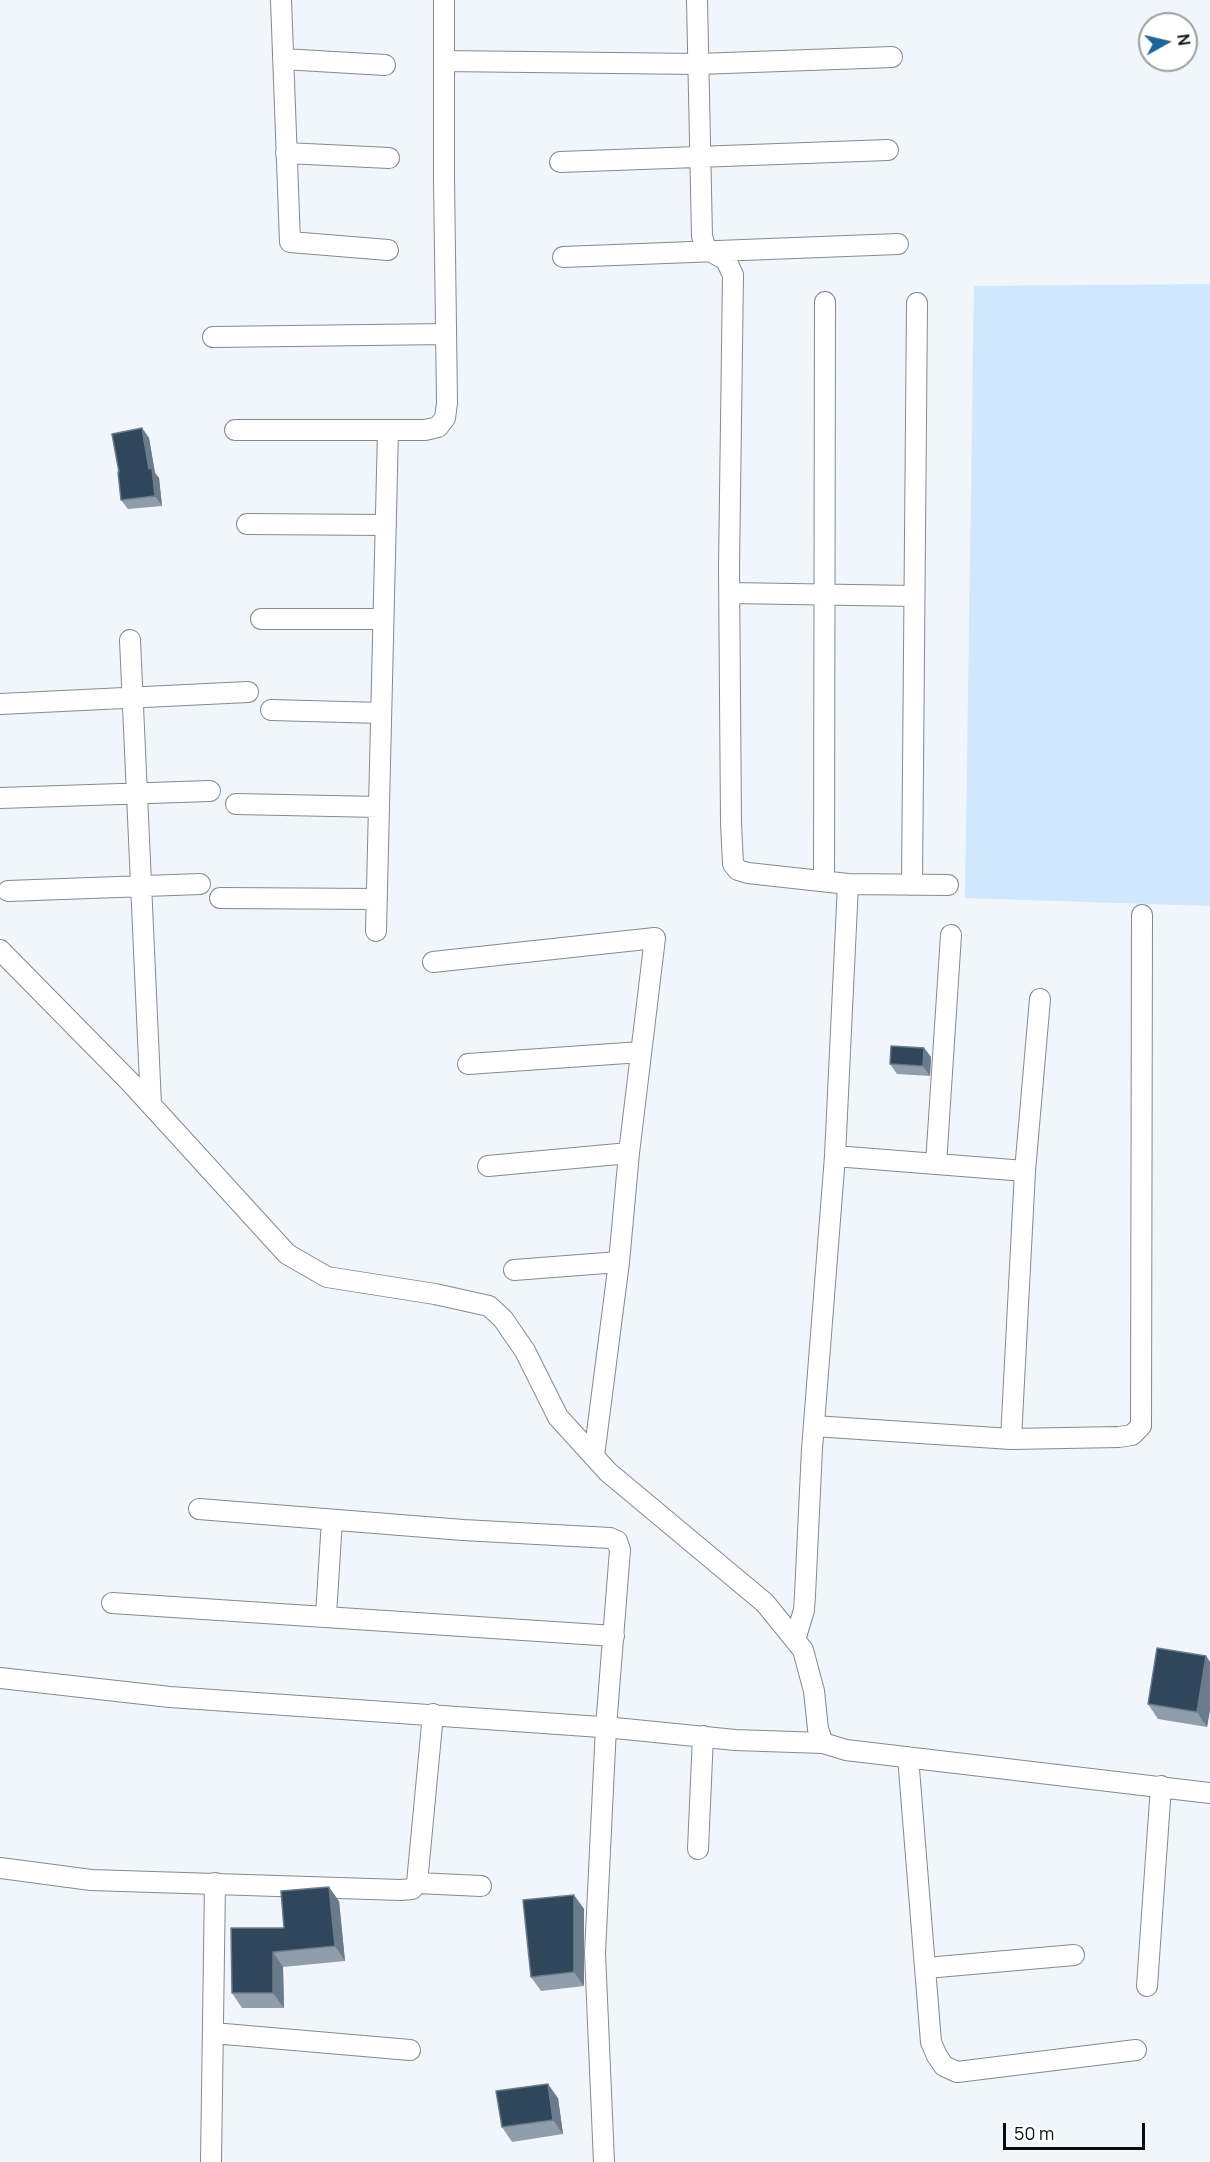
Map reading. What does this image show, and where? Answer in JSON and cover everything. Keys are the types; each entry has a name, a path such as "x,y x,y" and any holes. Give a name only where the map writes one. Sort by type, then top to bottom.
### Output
{"street":[{"path":"281,0 290,242 388,250"},
{"path":"235,430 424,430 438,427 445,418 447,403 444,0"},
{"path":"696,0 702,236 705,246 726,260 733,275 729,593 731,823 734,864 738,870 748,873 848,884 948,885"},
{"path":"444,61 698,64 892,57"},
{"path":"283,59 385,65"},
{"path":"560,162 888,150"},
{"path":"286,153 389,158"},
{"path":"563,257 898,244"},
{"path":"824,881 825,302"},
{"path":"912,885 917,303"},
{"path":"213,337 446,334"},
{"path":"376,931 388,430"},
{"path":"247,524 386,525"},
{"path":"729,593 914,596"},
{"path":"261,619 383,619"},
{"path":"130,640 151,1105"},
{"path":"0,704 248,692"},
{"path":"271,710 381,713"},
{"path":"0,798 210,791"},
{"path":"236,804 379,807"},
{"path":"8,891 200,884"},
{"path":"795,1640 804,1610 814,1426 835,1156 848,884"},
{"path":"220,898 377,899"},
{"path":"814,1426 1011,1439 1119,1437 1132,1435 1142,1426 1142,915"},
{"path":"936,1164 951,935"},
{"path":"433,962 655,938 629,1153 619,1262 594,1456"},
{"path":"0,950 151,1105 287,1254 327,1277 435,1294 489,1306 503,1319 525,1351 558,1417 608,1472 765,1603 803,1650 814,1691 818,1729 823,1743"},
{"path":"1011,1439 1025,1171 1040,999"},
{"path":"468,1064 641,1052"},
{"path":"488,1166 629,1153"},
{"path":"835,1156 1025,1171"},
{"path":"514,1269 619,1262"},
{"path":"199,1509 463,1530 610,1538 617,1542 620,1551 606,1727 595,1953 604,2162"},
{"path":"326,1615 332,1520"},
{"path":"112,1602 614,1636"},
{"path":"0,1678 170,1697 606,1727 735,1740 823,1743 846,1750 1210,1792"},
{"path":"0,1868 91,1880 412,1889 417,1883 433,1714"},
{"path":"698,1849 703,1736"},
{"path":"908,1757 931,2042 944,2066 957,2072 1136,2050"},
{"path":"1147,1986 1161,1786"},
{"path":"211,2162 215,1883"},
{"path":"417,1883 480,1886"},
{"path":"926,1968 1074,1954"},
{"path":"213,2033 410,2050"}],"shaded area":[{"path":"1210,284 1210,906 965,898 974,286"}],"building":[{"path":"142,428 149,469 152,468 155,496 121,500 119,472 112,434"},
{"path":"891,1046 924,1048 923,1066 890,1064"},
{"path":"1157,1648 1206,1656 1197,1712 1148,1704"},
{"path":"329,1887 335,1946 273,1952 273,1993 232,1993 231,1928 284,1928 281,1891"},
{"path":"574,1895 574,1972 531,1977 523,1900"},
{"path":"548,2084 553,2120 502,2127 496,2091"}]}
